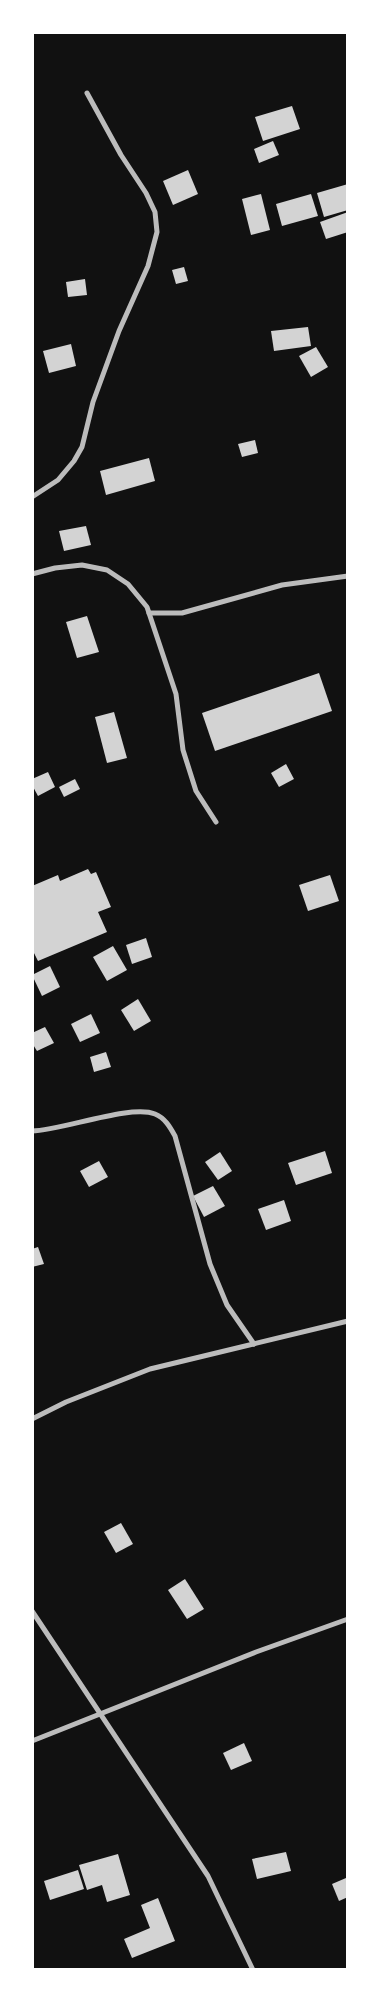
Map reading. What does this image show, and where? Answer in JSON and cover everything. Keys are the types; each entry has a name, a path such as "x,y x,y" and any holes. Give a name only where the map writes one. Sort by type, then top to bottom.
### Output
{"street":[{"path":"32,497 58,480 74,461 82,447 93,402 119,331 148,266 158,232 156,212 121,155 87,93"},
{"path":"32,574 55,568 82,565 107,570 128,584 147,607 176,694 183,750 196,791 216,822"},
{"path":"149,613 182,614 282,585 348,576"},
{"path":"32,1131 86,1122 130,1111 154,1114 168,1122 175,1136 210,1264 227,1305 254,1344"},
{"path":"32,1419 66,1402 150,1369 348,1322"},
{"path":"32,1610 102,1713 122,1748 208,1876 253,1970"},
{"path":"32,1741 256,1652 348,1619"}],"building":[{"path":"292,106 300,129 263,141 255,117"},
{"path":"273,141 279,155 259,163 254,149"},
{"path":"188,170 198,194 173,205 163,181"},
{"path":"348,184 348,210 324,217 317,193"},
{"path":"261,194 270,230 251,235 242,199"},
{"path":"311,194 318,216 282,226 276,204"},
{"path":"348,212 348,232 326,239 320,222"},
{"path":"184,267 188,281 176,284 172,270"},
{"path":"85,279 87,295 68,297 66,282"},
{"path":"308,327 311,346 274,351 271,331"},
{"path":"71,344 76,366 49,373 43,351"},
{"path":"316,347 328,367 311,377 299,356"},
{"path":"255,440 258,453 242,457 238,444"},
{"path":"149,458 155,481 106,495 100,471"},
{"path":"86,526 91,545 64,551 59,531"},
{"path":"87,616 99,652 77,658 66,622"},
{"path":"319,673 332,711 215,751 202,713"},
{"path":"114,712 127,758 107,763 95,717"},
{"path":"286,764 294,779 279,787 271,773"},
{"path":"48,772 55,787 38,796 32,785 32,779"},
{"path":"75,779 80,789 64,797 59,787"},
{"path":"88,869 91,874 96,872 111,907 98,912 107,932 38,961 32,949 32,886 58,875 60,881"},
{"path":"330,875 339,901 308,911 299,885"},
{"path":"146,938 152,957 132,964 126,945"},
{"path":"113,946 127,970 107,981 93,957"},
{"path":"50,966 60,987 42,996 32,975"},
{"path":"138,999 151,1021 134,1031 121,1010"},
{"path":"91,1014 100,1033 80,1042 71,1024"},
{"path":"45,1027 54,1043 37,1051 32,1043 32,1033"},
{"path":"106,1052 111,1067 94,1072 90,1057"},
{"path":"325,1151 332,1173 296,1185 288,1163"},
{"path":"220,1152 232,1171 218,1180 205,1162"},
{"path":"99,1161 108,1177 89,1187 80,1171"},
{"path":"213,1186 225,1206 204,1217 193,1196"},
{"path":"284,1200 291,1221 266,1230 258,1209"},
{"path":"38,1247 44,1264 32,1267 32,1249"},
{"path":"121,1523 133,1544 116,1553 104,1532"},
{"path":"185,1579 204,1609 187,1619 168,1590"},
{"path":"244,1743 252,1761 231,1770 223,1753"},
{"path":"286,1852 291,1871 257,1879 252,1859"},
{"path":"118,1854 130,1895 107,1902 102,1885 87,1890 79,1865"},
{"path":"78,1870 84,1889 50,1900 44,1881"},
{"path":"346,1878 348,1897 339,1901 332,1884"},
{"path":"158,1898 175,1941 132,1958 124,1939 150,1928 141,1905"}]}
